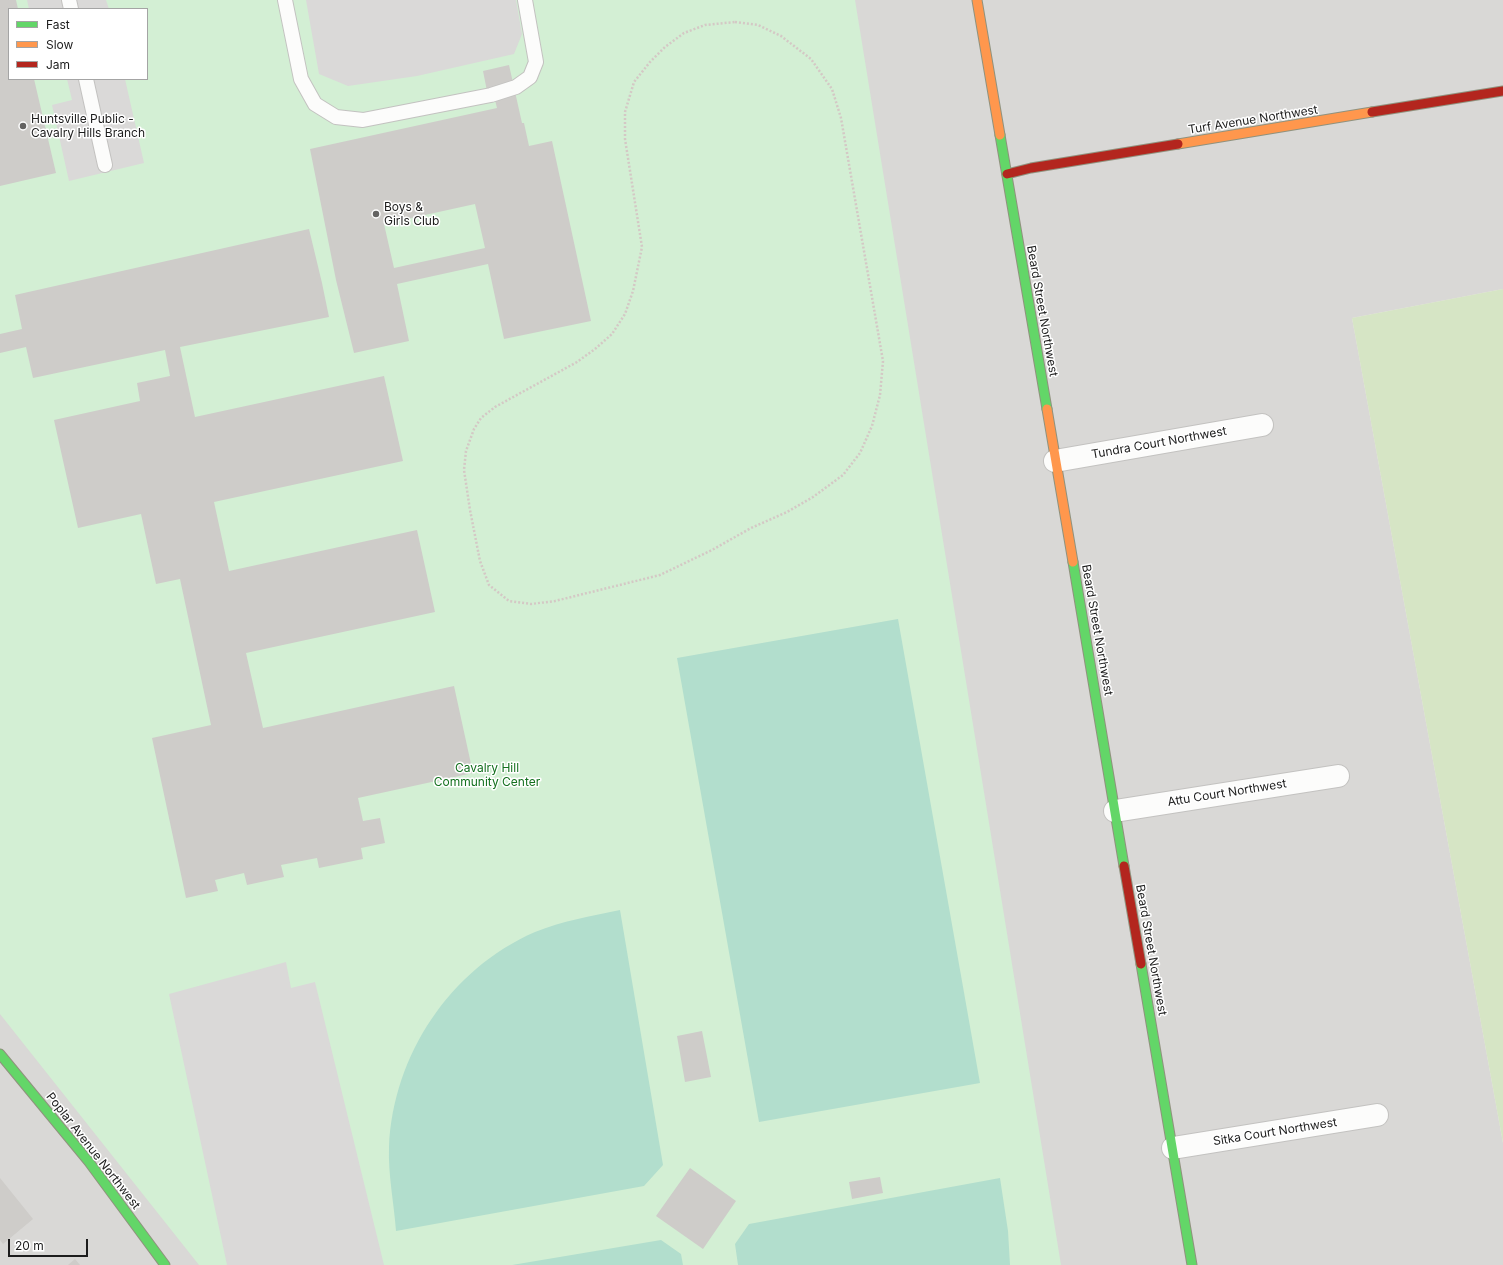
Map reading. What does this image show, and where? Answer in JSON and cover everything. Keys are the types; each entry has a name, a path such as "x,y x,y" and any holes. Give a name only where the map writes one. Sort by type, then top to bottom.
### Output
{"street":[{"name":"Beard Street Northwest","path":"977,0 1192,1265"},
{"name":"Turf Avenue Northwest","path":"1007,174 1031,168 1503,91"},
{"name":"Tundra Court Northwest","path":"1056,461 1262,425"},
{"name":"Attu Court Northwest","path":"1115,811 1338,776"},
{"name":"Poplar Avenue Northwest","path":"0,1054 89,1162 165,1265"},
{"name":"Sitka Court Northwest","path":"1173,1148 1377,1115"}],"lane":[{"path":"285,0 301,79 315,104 336,118 363,120 492,95 516,87 530,77 536,62 525,0"},
{"path":"86,80 105,165"}],"path":[{"path":"735,22 758,25 781,36 811,59 832,89 842,118 883,362 880,395 872,426 860,454 843,475 787,512 751,528 712,550 660,575 555,601 531,604 509,601 489,585 480,561 464,470 466,451 474,429 481,418 495,407 552,377 595,349 612,334 625,314 633,291 642,247 625,138 625,112 634,82 650,62 665,47 684,33 705,25 735,22"}],"shaded area":[{"name":"Cavalry Hill Community Center","path":"0,0 1503,0 1503,289 1352,318 1503,1143 1503,1265 0,1265"},
{"path":"27,0 106,0 109,8 29,8"},
{"path":"306,0 516,0 522,34 514,54 417,76 348,86 319,74"},
{"path":"67,80 125,80 144,163 69,181 52,105 72,100"},
{"path":"286,962 291,988 315,982 384,1265 227,1265 169,994"}],"green space":[{"name":"Cavalry Hill Community Center","path":"0,0 855,0 1061,1265 199,1265 0,1014"},
{"path":"1503,289 1503,1143 1352,318"},
{"path":"898,619 980,1083 759,1122 677,658"},
{"path":"620,910 663,1165 644,1186 396,1231 389,1158 393,1113 402,1080 415,1048 432,1019 453,992 477,968 504,948 545,928 577,919"},
{"path":"1000,1178 1008,1231 1010,1265 738,1265 735,1244 749,1224"},
{"path":"661,1240 681,1254 683,1265 512,1265"}],"building":[{"name":"Huntsville Public - Cavalry Hills Branch","path":"0,0 16,0 18,8 8,8 8,80 34,80 56,173 0,186"},
{"name":"Boys & Girls Club","path":"509,65 522,123 524,123 529,146 552,141 591,321 504,339 488,264 397,284 409,341 354,353 336,280 310,149 497,108 495,100 489,101 483,71","holes":["475,204 485,248 394,268 384,224"]},
{"name":"Cavalry Hill Community Center","path":"309,229 329,317 180,347 195,417 384,376 403,461 214,502 229,571 417,530 435,612 246,653 263,728 454,686 473,773 358,798 363,821 380,818 385,843 361,848 363,859 319,868 317,858 281,865 284,877 247,885 244,873 215,880 218,891 186,898 152,738 211,725 180,579 156,584 141,514 78,528 54,420 140,401 137,383 170,376 165,350 33,378 26,347 0,353 0,334 22,329 15,295"},
{"path":"702,1031 711,1077 685,1082 677,1036"},
{"path":"690,1168 736,1201 703,1249 656,1216"},
{"path":"880,1177 883,1193 852,1199 849,1182"},
{"path":"0,1178 33,1219 3,1244 0,1240"},
{"path":"75,1259 80,1265 68,1265"}],"traffic: fast":[{"path":"1000,135 1047,409"},
{"path":"1073,562 1124,866"},
{"path":"1141,964 1192,1265"},
{"path":"0,1054 89,1162 165,1265"}],"traffic: slow":[{"path":"977,0 1000,135"},
{"path":"1178,144 1372,112"},
{"path":"1047,409 1073,562"}],"traffic: jam":[{"path":"1372,112 1503,91"},
{"path":"1007,174 1031,168 1178,144"},
{"path":"1124,866 1141,964"}],"place":[{"name":"Huntsville Public - Cavalry Hills Branch","path":"23,126"},
{"name":"Boys & Girls Club","path":"376,214"}]}
